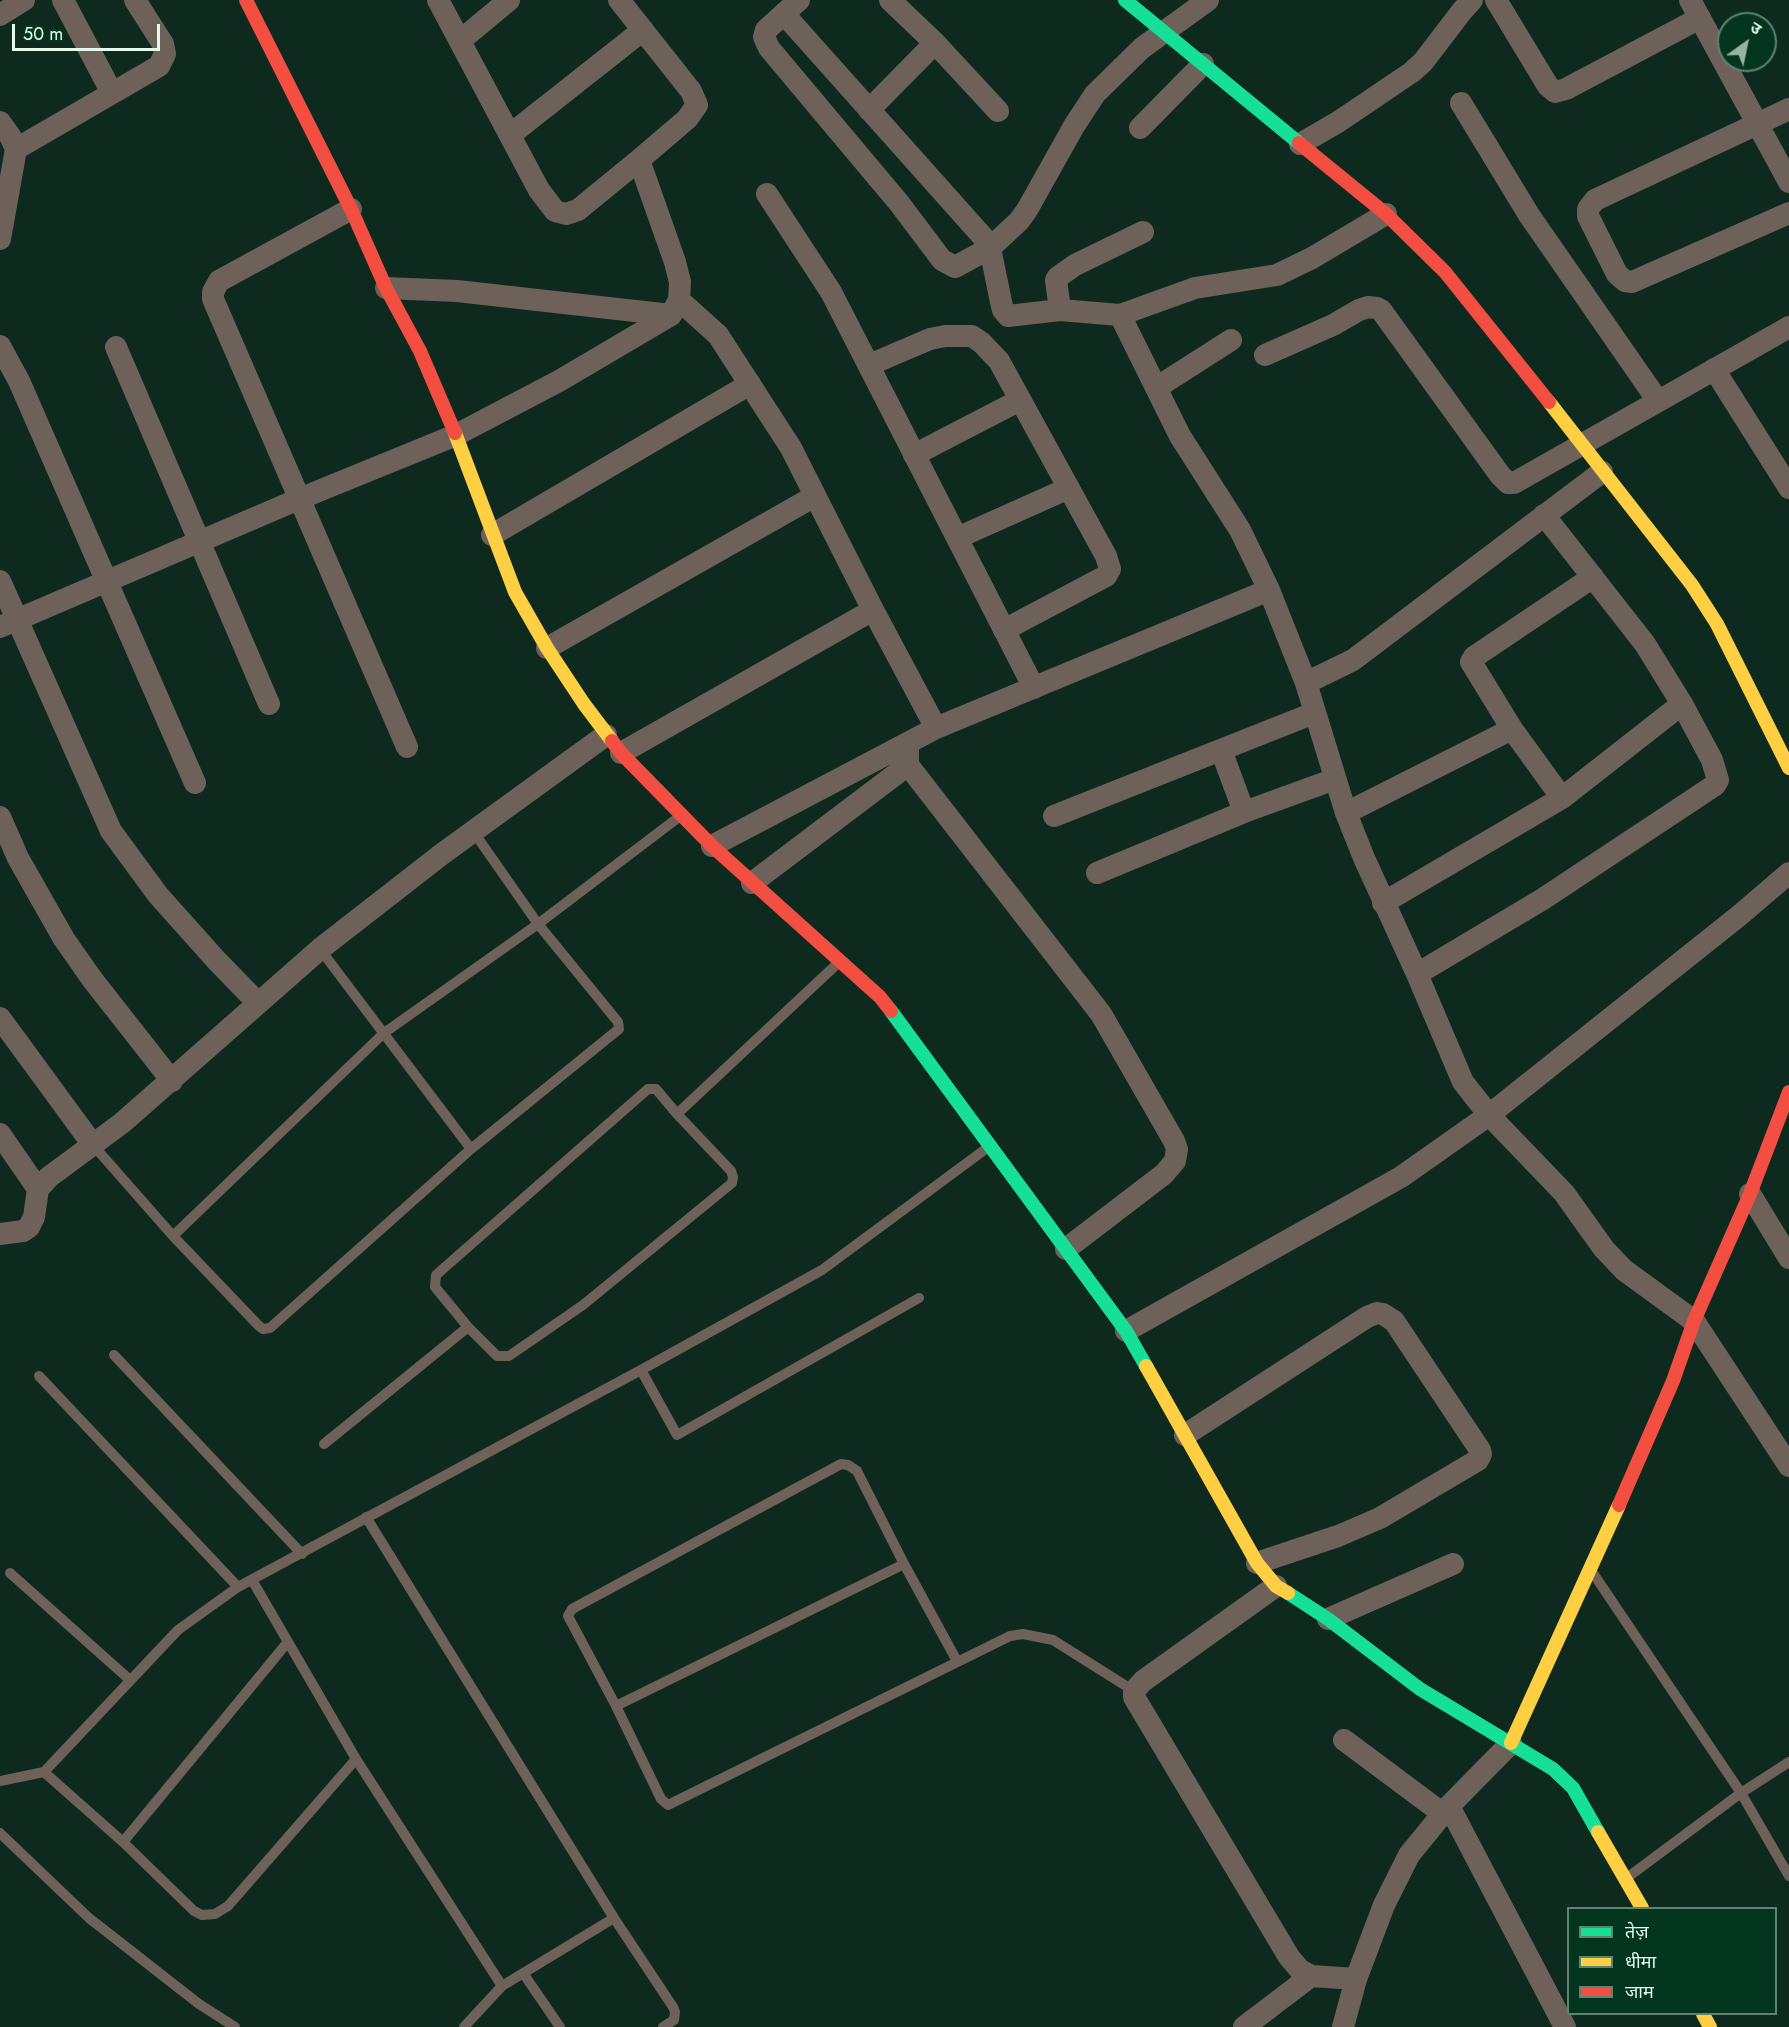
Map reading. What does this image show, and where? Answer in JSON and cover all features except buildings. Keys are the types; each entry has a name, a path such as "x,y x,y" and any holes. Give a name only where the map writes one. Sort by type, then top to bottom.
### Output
{"street":[{"path":"0,15 24,0"},
{"path":"63,0 112,93"},
{"path":"16,149 159,66 165,54 163,44 135,0"},
{"path":"246,0 351,209 386,288 420,351 456,435 515,592 547,648 606,735 712,846 880,997 1126,1331 1257,1563 1276,1586 1328,1619 1420,1689 1553,1769 1573,1788 1641,1907"},
{"path":"438,0 539,190 550,206 566,214 578,210 639,160 687,118 697,105 691,91 619,0"},
{"path":"461,40 509,0"},
{"path":"890,0 998,111"},
{"path":"1125,0 1386,214 1445,272 1692,585 1707,608 1789,768"},
{"path":"1208,0 1142,48 1095,94 1074,126 1027,210 990,248 955,267 942,260 899,203 769,48 764,37 765,33 792,7 869,110 966,216 990,248 1001,302 1008,316 1060,310 1120,315 1195,288 1286,272 1386,214"},
{"path":"1300,144 1338,122 1412,72 1423,62 1472,0"},
{"path":"1497,0 1548,86 1555,92 1566,89 1695,9 1789,182"},
{"path":"510,135 643,30"},
{"path":"869,110 935,44"},
{"path":"1140,128 1203,64"},
{"path":"1461,103 1529,215 1658,401"},
{"path":"1789,109 1595,200 1588,209 1588,216 1617,274 1622,279 1632,282 1789,213"},
{"path":"0,122 16,149 0,239"},
{"path":"8,623 456,435 559,381 675,307 680,282 639,160"},
{"path":"767,194 831,292 1034,688"},
{"path":"351,209 219,281 213,292 213,299 407,747"},
{"path":"1060,310 1056,280 1058,277 1075,265 1143,232"},
{"path":"386,288 675,307 718,335 791,448 936,728"},
{"path":"1265,355 1334,325 1359,310 1368,307 1381,310 1500,475 1508,483 1514,483 1789,327"},
{"path":"1120,315 1180,436 1239,530 1269,590 1306,683 1346,813 1383,903 1417,974 1463,1082 1489,1115 1563,1193 1604,1249 1624,1270 1694,1321 1789,1466"},
{"path":"869,365 930,339 945,336 972,336 999,360 1106,556 1109,564 1109,573 1106,576 1004,630"},
{"path":"1156,388 1231,340"},
{"path":"0,346 19,381 195,783"},
{"path":"116,347 269,704"},
{"path":"1714,369 1789,488"},
{"path":"492,535 750,384"},
{"path":"914,455 1020,400"},
{"path":"1306,683 1353,660 1602,472"},
{"path":"957,538 1069,488"},
{"path":"547,648 815,496"},
{"path":"1417,974 1543,898 1715,785 1718,775 1682,704 1645,644 1544,515"},
{"path":"1562,798 1512,729 1472,666 1472,659 1593,578"},
{"path":"0,581 8,623 119,845 158,895 258,1003"},
{"path":"752,883 936,728 1269,590"},
{"path":"621,753 873,610"},
{"path":"1383,903 1562,798 1682,704"},
{"path":"1054,816 1314,713"},
{"path":"1346,813 1512,729"},
{"path":"0,1234 23,1231 32,1223 38,1189 49,1177 93,1145 172,1081 320,949 473,831 606,735"},
{"path":"1221,750 1244,812"},
{"path":"712,846 907,754"},
{"path":"907,754 1101,1014 1177,1149 1175,1161 1164,1174 1066,1249"},
{"path":"1097,873 1244,812 1335,778"},
{"path":"0,817 18,858 64,939 92,979 172,1081"},
{"path":"1126,1331 1401,1177 1489,1115 1740,915 1789,873"},
{"path":"0,1018 93,1145"},
{"path":"1343,2027 1356,1979 1384,1905 1409,1855 1445,1810 1511,1743 1673,1381 1694,1321 1750,1194 1789,1092"},
{"path":"0,1134 38,1189"},
{"path":"1750,1194 1789,1258"},
{"path":"1185,1435 1366,1317 1377,1313 1394,1321 1480,1450 1478,1460 1380,1518 1338,1536 1257,1563"},
{"path":"1328,1619 1453,1564"},
{"path":"1276,1586 1143,1680 1134,1691 1135,1702 1289,1957 1300,1970 1311,1976 1356,1979"},
{"path":"1344,1740 1445,1810 1565,2027"},
{"path":"1244,2027 1311,1976"}],"lane":[{"path":"173,1236 384,1033 538,924 681,815"},
{"path":"93,1145 173,1236 258,1324 263,1329 270,1328 471,1149 619,1029 618,1022 538,924 473,831"},
{"path":"320,949 471,1149"},
{"path":"677,1114 840,962"},
{"path":"648,1089 656,1089 731,1171 732,1183 583,1305 509,1356 497,1356 468,1327 435,1287 436,1275 648,1089"},
{"path":"0,1781 44,1772 178,1630 238,1587 822,1270 990,1146"},
{"path":"641,1370 677,1435 919,1298"},
{"path":"324,1444 468,1327"},
{"path":"114,1355 302,1554"},
{"path":"39,1376 238,1587"},
{"path":"957,1661 857,1471 848,1465 841,1464 569,1612 568,1620 616,1706 662,1799 668,1805 1010,1636 1034,1635 1053,1640 1134,1691"},
{"path":"366,1517 614,1918 673,2007 674,2020 663,2027"},
{"path":"616,1706 904,1564"},
{"path":"1590,1568 1741,1793 1789,1876"},
{"path":"10,1573 130,1680"},
{"path":"252,1580 356,1759 502,1986"},
{"path":"123,1842 288,1643"},
{"path":"44,1772 123,1842 194,1911 202,1915 215,1914 228,1905 356,1759"},
{"path":"1625,1879 1741,1793 1789,1762"},
{"path":"0,1833 89,1918 199,2004 235,2027"},
{"path":"464,2027 502,1986 614,1918"},
{"path":"523,1973 560,2027"}],"traffic: fast":[{"path":"1125,0 1299,143"},
{"path":"891,1011 1126,1331 1146,1366"},
{"path":"1288,1593 1328,1619 1420,1689 1553,1769 1573,1788 1598,1832"}],"traffic: slow":[{"path":"1549,402 1692,585 1717,624 1789,768"},
{"path":"455,433 515,592 547,648 612,741"},
{"path":"1146,1366 1257,1563 1276,1586 1288,1593"},
{"path":"1511,1743 1619,1505"},
{"path":"1598,1832 1641,1907"},
{"path":"1704,2015 1710,2027"}],"traffic: jam":[{"path":"246,0 351,209 386,288 420,351 455,433"},
{"path":"1299,143 1386,214 1445,272 1549,402"},
{"path":"612,741 712,846 880,997 891,1011"},
{"path":"1619,1505 1673,1381 1694,1321 1750,1194 1789,1092"}]}
